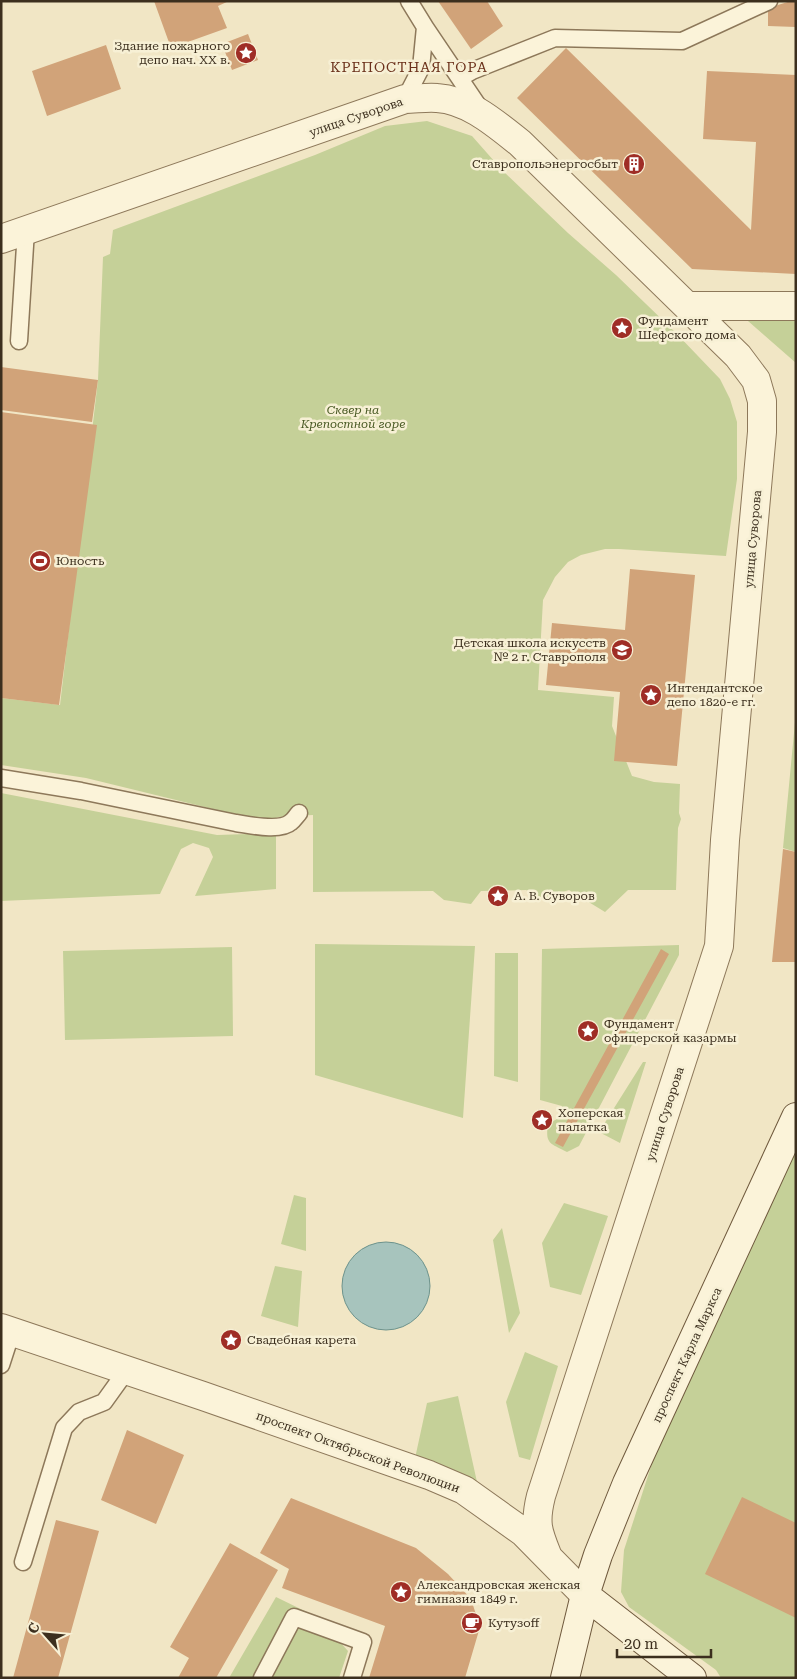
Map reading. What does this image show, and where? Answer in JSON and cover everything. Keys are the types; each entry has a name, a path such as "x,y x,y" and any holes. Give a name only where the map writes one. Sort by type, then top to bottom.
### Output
{"street":[{"name":"улица Суворова","path":"13,235 405,99 438,98 461,104 485,116 520,143 738,356 756,380 762,401 762,432 725,840 719,946 541,1496 538,1511 538,1529 548,1557"},
{"path":"687,306 796,306"},
{"name":"проспект Карла Маркса","path":"565,1678 598,1555 627,1483 796,1117"},
{"name":"проспект Октябрьской Революции","path":"7,1329 420,1472 464,1490 523,1532 586,1595 692,1678"}],"lane":[{"path":"409,1 424,27 485,116"},
{"path":"460,78 472,71 555,38 682,41 769,1"},
{"path":"405,99 421,68 424,27"},
{"path":"13,235 18,340"},
{"path":"1,778 81,791 253,826 281,828 291,823 299,813"},
{"path":"1,1365 7,1329"},
{"path":"23,1562 64,1428 79,1412 104,1402 127,1370"},
{"path":"262,1678 294,1617 363,1642 352,1678"}],"green space":[{"name":"Сквер на Крепостной горе","path":"427,121 472,136 502,170 675,332 720,379 730,399 737,422 737,479 726,556 605,549 581,555 568,562 555,577 543,600 538,690 614,697 612,726 632,776 654,782 680,784 679,813 681,819 678,828 676,890 628,890 605,912 569,890 543,898 526,890 481,891 471,904 444,900 433,891 313,892 313,815 278,817 270,821 246,819 217,810 86,778 1,765 1,698 60,705 98,380 103,257 110,254 113,230 315,155 385,126"},
{"path":"740,314 796,316 796,363"},
{"path":"796,712 796,852 783,848"},
{"path":"1,793 217,835 276,833 276,889 195,896 213,857 209,848 193,843 181,849 160,894 1,901"},
{"path":"315,944 475,946 463,1118 315,1075"},
{"path":"679,945 679,955 579,1146 567,1152 553,1144 547,1136 548,1124 557,1119 562,1106 540,1100 542,949"},
{"path":"232,947 233,1036 65,1040 63,951"},
{"path":"495,953 518,953 518,1082 494,1076"},
{"path":"643,1062 646,1062 620,1143 599,1132"},
{"path":"796,1145 796,1678 721,1678 716,1670 629,1607 621,1592 624,1550 656,1451"},
{"path":"294,1195 306,1198 306,1251 281,1244"},
{"path":"564,1203 608,1216 581,1295 550,1287 542,1243"},
{"path":"502,1228 520,1313 509,1333 493,1240"},
{"path":"275,1266 302,1271 298,1327 261,1316"},
{"path":"525,1352 558,1366 530,1460 519,1457 506,1402"},
{"path":"458,1396 477,1482 414,1463 427,1403"},
{"path":"276,1597 317,1617 348,1651 339,1678 229,1678"}],"water":[{"path":"386,1242 403,1245 411,1249 423,1261 427,1269 430,1286 427,1303 423,1311 411,1323 403,1327 386,1330 369,1327 361,1323 349,1311 345,1303 342,1286 345,1269 349,1261 361,1249 369,1245"}],"building":[{"path":"154,1 229,1 218,6 227,28 171,48"},
{"path":"438,1 487,1 503,26 471,49"},
{"path":"796,1 796,27 768,26 768,8"},
{"path":"248,34 258,60 232,70 222,44"},
{"path":"106,45 121,89 47,116 32,71"},
{"name":"Ставропольэнергосбыт","path":"566,48 751,230 756,142 703,139 707,71 796,75 796,274 692,269 517,98"},
{"path":"1,367 98,380 92,422 1,410"},
{"name":"Юность","path":"1,412 97,425 59,705 1,698"},
{"path":"630,569 695,575 677,766 614,761 620,692 546,685 552,623 625,630"},
{"path":"783,849 796,852 796,962 772,962"},
{"path":"661,949 669,954 563,1147 555,1143"},
{"path":"127,1430 184,1455 156,1524 101,1500"},
{"path":"742,1497 796,1523 796,1618 705,1574"},
{"path":"291,1498 416,1548 448,1574 471,1599 480,1627 465,1678 369,1678 385,1626 282,1588 289,1569 260,1553"},
{"path":"56,1520 99,1531 58,1678 13,1678"},
{"path":"230,1543 278,1570 216,1678 178,1678 189,1658 170,1647"}],"place":[{"name":"Здание пожарного депо нач. ХХ в.","path":"246,53"},
{"name":"Ставропольэнергосбыт","path":"634,164"},
{"name":"Фундамент Шефского дома","path":"622,328"},
{"name":"Юность","path":"40,561"},
{"name":"Детская школа искусств № 2 г. Ставрополя","path":"622,650"},
{"name":"Интендантское депо 1820-е гг.","path":"651,695"},
{"name":"А. В. Суворов","path":"498,896"},
{"name":"Фундамент офицерской казармы","path":"588,1031"},
{"name":"Хоперская палатка","path":"542,1120"},
{"name":"Свадебная карета","path":"231,1340"},
{"name":"Александровская женская гимназия 1849 г.","path":"401,1592"},
{"name":"Кутузоff","path":"472,1623"}],"district":[{"name":"КРЕПОСТНАЯ ГОРА","path":"409,67"}]}
